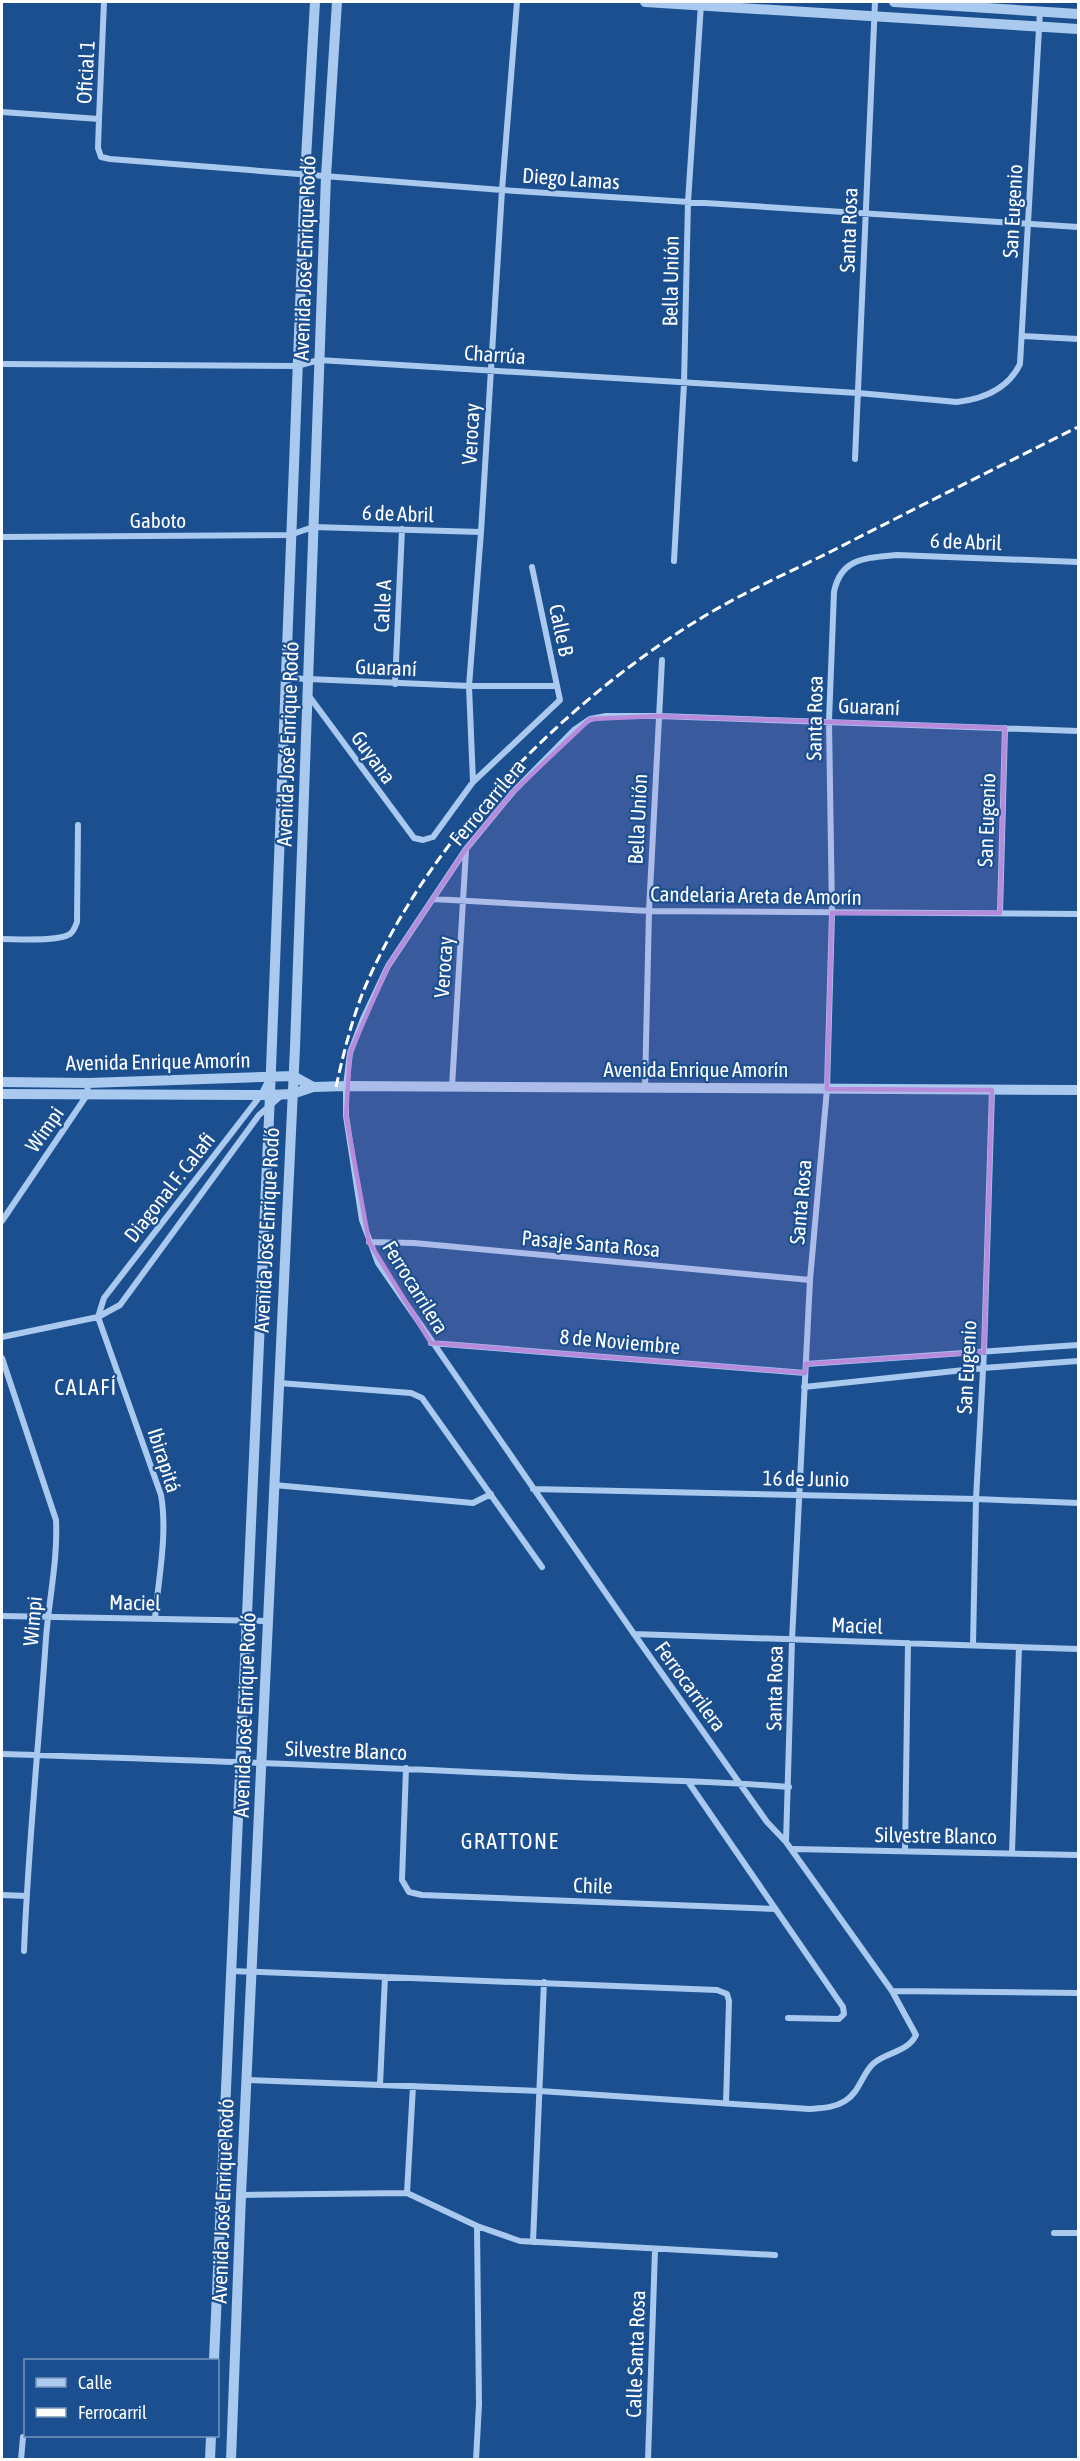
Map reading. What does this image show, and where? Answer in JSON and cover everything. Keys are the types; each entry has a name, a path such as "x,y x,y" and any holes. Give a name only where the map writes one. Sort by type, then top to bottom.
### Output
{"street":[{"name":"Oficial 1","path":"2,112 99,119 105,2"},
{"name":"Avenida José Enrique Rodó","path":"214,2359 305,176 315,2"},
{"name":"Avenida José Enrique Rodó","path":"231,2460 241,2194 279,1383 288,1094 293,1077 309,696 326,176 337,2"},
{"name":"Verocay","path":"473,782 469,686 502,190 517,2"},
{"path":"645,2 701,3 1078,29"},
{"name":"Santa Rosa","path":"855,459 875,2"},
{"path":"894,2 1078,14"},
{"name":"Bella Unión","path":"674,561 684,384 688,202 701,3"},
{"name":"San Eugenio","path":"985,395 1002,387 1014,377 1020,364 1040,11"},
{"name":"Diego Lamas","path":"99,119 98,148 101,157 110,159 502,190 1078,227"},
{"path":"1023,336 1078,339"},
{"name":"Charrúa","path":"2,364 297,366 319,360 858,393 957,402 970,401 985,395"},
{"name":"6 de Abril","path":"313,526 481,532"},
{"name":"Gaboto","path":"2,537 290,536 313,526"},
{"name":"Calle A","path":"395,684 402,529"},
{"name":"6 de Abril","path":"854,562 897,555 1078,561"},
{"name":"Santa Rosa","path":"786,1842 798,1495 810,1280 827,1089 832,913 829,721 834,592 837,578 854,562"},
{"name":"Calle B","path":"473,782 560,700 532,567"},
{"name":"Bella Unión","path":"645,1088 649,911 662,660"},
{"name":"Guaraní","path":"285,678 395,684 557,686"},
{"name":"Guyana","path":"309,696 414,838 423,840 433,837 473,782"},
{"name":"Ferrocarrilera","path":"659,716 606,716 590,719 574,730 513,792 466,849 388,966 363,1019 350,1053 346,1086 346,1116 362,1220 369,1242 384,1273 634,1634 767,1822 786,1842"},
{"name":"Guaraní","path":"659,716 1078,731"},
{"name":"San Eugenio","path":"1000,913 1005,728"},
{"path":"2,939 58,938 68,936 74,930 77,922 78,825"},
{"name":"Verocay","path":"452,1087 466,849"},
{"name":"Candelaria Areta de Amorín","path":"433,899 649,911 1078,914"},
{"name":"Avenida Enrique Amorín","path":"2,1082 88,1083 293,1077 313,1087"},
{"name":"Wimpi","path":"2,1221 87,1095 88,1083"},
{"name":"Avenida Enrique Amorín","path":"2,1094 266,1098 313,1087 346,1086 1078,1090"},
{"name":"San Eugenio","path":"973,1645 976,1499 984,1352 992,1090"},
{"name":"Diagonal F. Calafi","path":"98,1317 104,1298 266,1098"},
{"name":"Diagonal F. Calafi","path":"2,1337 98,1317 120,1305 252,1124 266,1098"},
{"name":"Pasaje Santa Rosa","path":"369,1242 414,1242 810,1280"},
{"name":"Ibirapitá","path":"98,1317 161,1495 162,1534 155,1619"},
{"name":"8 de Noviembre","path":"431,1343 805,1373"},
{"path":"806,1364 1078,1345"},
{"name":"Wimpi","path":"2,1358 56,1520 57,1538 48,1617 26,1896 24,1951"},
{"path":"804,1387 983,1368 1078,1361"},
{"path":"279,1383 411,1393 422,1398 542,1567"},
{"path":"274,1485 473,1503 491,1494"},
{"name":"16 de Junio","path":"533,1489 1078,1503"},
{"name":"Maciel","path":"2,1616 267,1621"},
{"name":"Maciel","path":"634,1634 1078,1649"},
{"path":"905,1851 908,1643"},
{"path":"1012,1853 1019,1647"},
{"name":"Silvestre Blanco","path":"2,1754 406,1768 789,1787"},
{"name":"Chile","path":"406,1768 402,1880 409,1892 422,1895 775,1909"},
{"path":"689,1783 843,2007 844,2014 839,2019 788,2018"},
{"path":"247,2080 540,2091 809,2109 834,2106 848,2099 857,2090 871,2065 883,2056 902,2050 913,2041 916,2035 892,1991 786,1842"},
{"name":"Silvestre Blanco","path":"793,1849 1078,1855"},
{"path":"2,1895 26,1896"},
{"path":"232,1971 717,1990 727,1994 729,2001 726,2104"},
{"path":"380,2085 385,1977"},
{"path":"533,2242 544,1982"},
{"path":"892,1991 1078,1993"},
{"path":"407,2193 413,2086"},
{"path":"223,2153 243,2151"},
{"path":"241,2194 407,2193 477,2226 520,2241 776,2255"},
{"path":"476,2460 479,2404 477,2226"},
{"path":"1054,2233 1078,2233"},
{"name":"Calle Santa Rosa","path":"648,2460 655,2250"},
{"path":"216,2328 236,2327"},
{"path":"21,2460 23,2437"},
{"path":"210,2460 211,2437"}],"highlighted area":[{"path":"659,716 1005,728 1000,913 832,913 827,1089 992,1090 984,1352 806,1364 805,1373 431,1343 369,1242 346,1116 350,1053 388,966 466,849 513,792 590,719"}],"railway":[{"path":"336,1087 363,992 390,936 423,882 462,829 504,779 551,733 600,690 651,651 703,617 1078,427"}],"district":[{"name":"CALAFÍ","path":"86,1387"},
{"name":"GRATTONE","path":"510,1841"}]}
